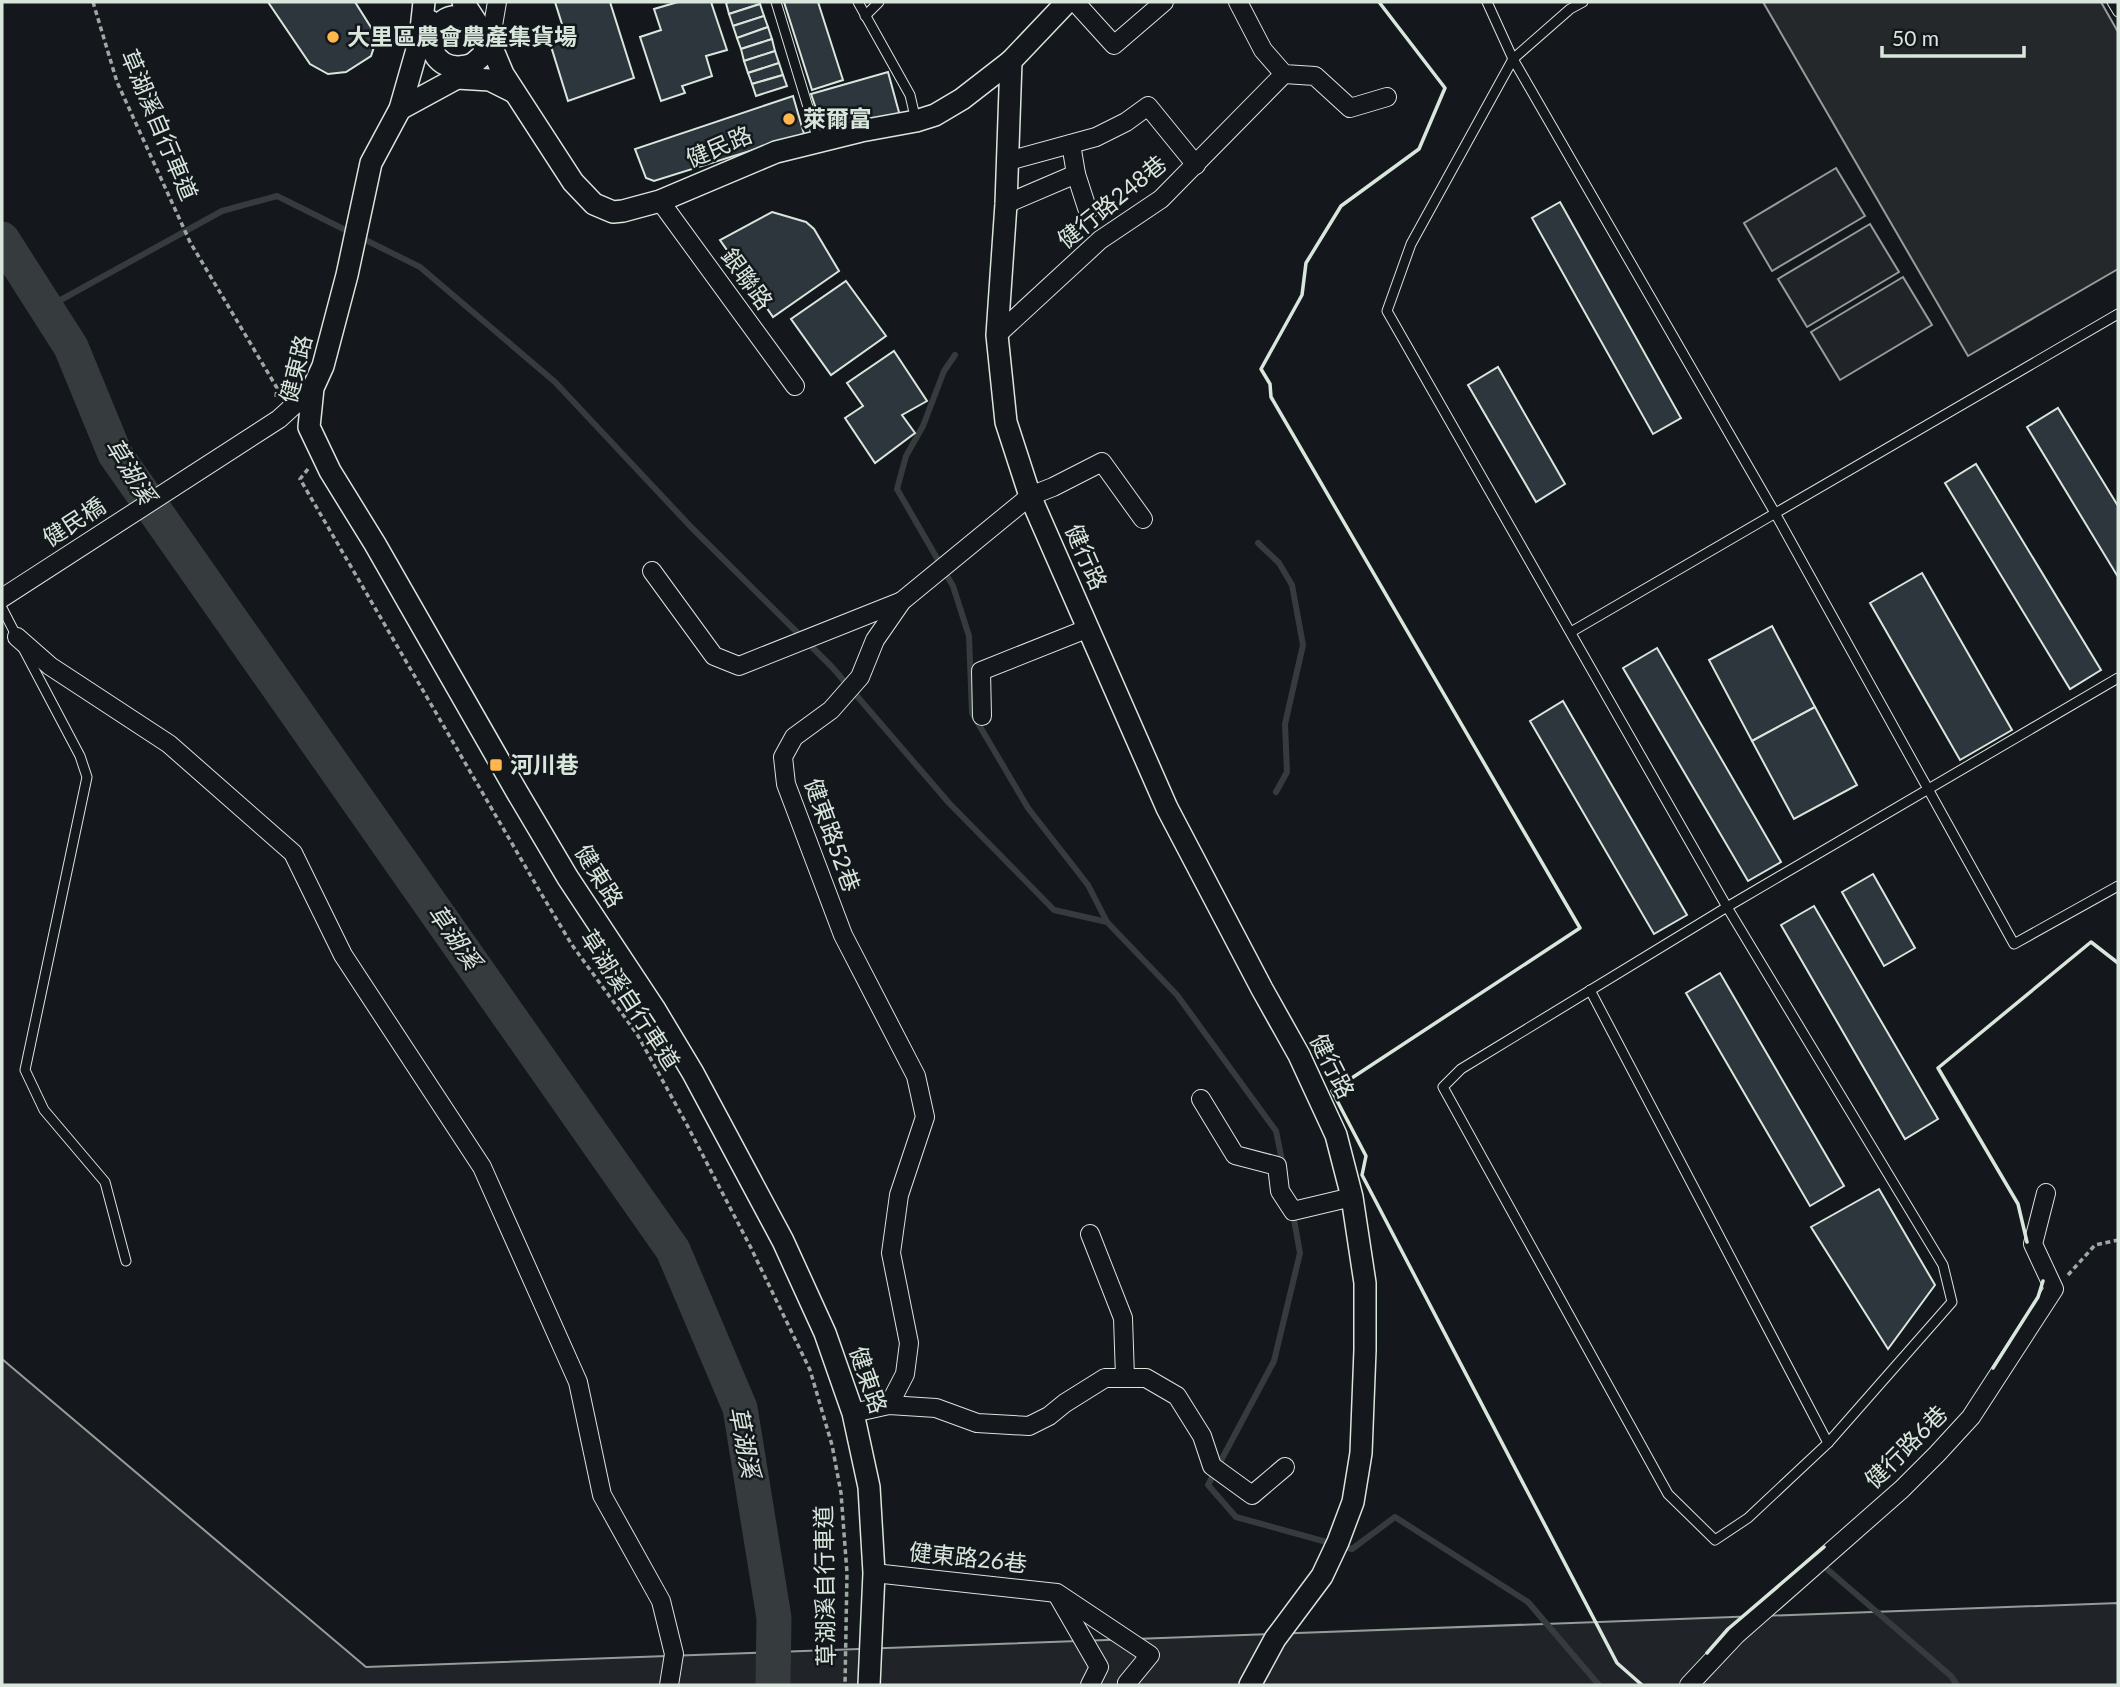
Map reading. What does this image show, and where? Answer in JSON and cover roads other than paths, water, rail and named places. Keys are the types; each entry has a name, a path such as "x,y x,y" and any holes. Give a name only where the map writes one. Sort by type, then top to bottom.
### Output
{"street":[{"name":"健東路","path":"425,2 432,35 432,50 441,62 457,67 474,64"},
{"name":"健東路","path":"425,2 420,39 400,109 371,163 353,251 323,366 313,388 310,426 330,471 568,878 694,1073 783,1241 825,1333 853,1413 869,1488 874,1573 869,1685"},
{"name":"健民路","path":"463,2 503,74 573,182 594,204 612,212 660,201 776,152 935,115 962,99 1012,61 1067,2"},
{"path":"400,109 457,78 483,55 484,36 497,2"},
{"path":"1074,2 1114,45 1164,2"},
{"path":"1238,2 1263,50 1284,74 1315,76 1350,108 1387,97"},
{"path":"432,35 441,22 457,15 484,36"},
{"name":"健行路","path":"1012,61 997,335 1006,422 1030,496 1167,808 1320,1098 1336,1135 1352,1197 1366,1293 1361,1453 1353,1502 1322,1576 1275,1639 1250,1685"},
{"name":"健行路248巷","path":"997,335 1100,240 1161,199 1284,74"},
{"path":"457,78 490,80 519,96"},
{"path":"1008,161 1096,137 1126,122 1148,106 1196,165"},
{"path":"1070,144 1088,211"},
{"path":"1006,204 1076,173"},
{"name":"銀聯路","path":"660,201 795,386"},
{"name":"健民橋","path":"2,598 313,388"},
{"path":"652,571 714,656 739,666 902,601 1030,496 1102,462 1143,519"},
{"name":"健東路52巷","path":"889,1405 905,1374 909,1343 891,1253 899,1195 925,1117 916,1076 843,936 786,784 783,757 794,737 831,710 860,677 875,640 902,601"},
{"path":"982,716 981,671 1089,628"},
{"path":"17,637 50,666 169,744 293,853 343,955 487,1179 578,1382 602,1495 661,1601 674,1654 668,1685"},
{"path":"1200,1099 1235,1155 1277,1166 1280,1191 1293,1211 1352,1197"},
{"name":"健行路6巷","path":"1689,1685 1736,1635 1902,1489 1971,1417 2054,1289 2033,1244 2046,1193"},
{"path":"1090,1234 1123,1318 1125,1377"},
{"path":"853,1413 889,1405 936,1408 977,1423 1029,1426 1049,1416 1105,1378 1146,1378 1177,1396 1202,1436 1212,1466 1252,1495 1285,1466"},
{"name":"健東路26巷","path":"874,1573 1057,1593 1150,1655 1128,1685"},
{"path":"1057,1593 1099,1667 1090,1685"}],"lane":[{"path":"776,2 818,142"},
{"path":"858,2 910,95 916,121"},
{"path":"866,16 879,2"},
{"path":"1487,2 1513,59 1775,513 2014,944 2118,886"},
{"path":"1583,2 1570,9 1513,59 1411,244 1387,311 1727,907 1942,1265 1952,1302 1828,1443 1748,1518 1714,1540 1668,1494 1443,1087 1461,1069 1590,990 1727,907 2118,678"},
{"path":"2112,2 2118,12"},
{"path":"1571,632 2118,314"},
{"path":"2,608 80,756 87,777 25,1070 44,1111 105,1182 126,1261"},
{"path":"1590,990 1828,1443"}],"waterway":[{"path":"46,308 222,211 277,196 420,267 555,382 691,527 832,667 949,803 1054,910 1107,922 1177,995 1276,1131 1283,1165"},
{"name":"草湖溪","path":"2,239 71,347 115,454 673,1250 740,1408 774,1618 773,1685"},
{"path":"955,355 944,371 923,426 906,456 897,489 953,586 969,636 972,713 1028,808 1088,885 1107,922"},
{"path":"1258,543 1279,563 1292,585 1303,645 1285,724 1287,772 1276,792"},
{"path":"1293,1214 1300,1253 1274,1361 1208,1485 1236,1517 1352,1549 1395,1517 1528,1602 1599,1685"},
{"path":"1827,1569 1951,1676 1957,1685"}],"place":[{"name":"大里區農會農產集貨場","path":"333,37"},
{"name":"萊爾富","path":"789,119"},
{"name":"河川巷","path":"496,765"}]}
